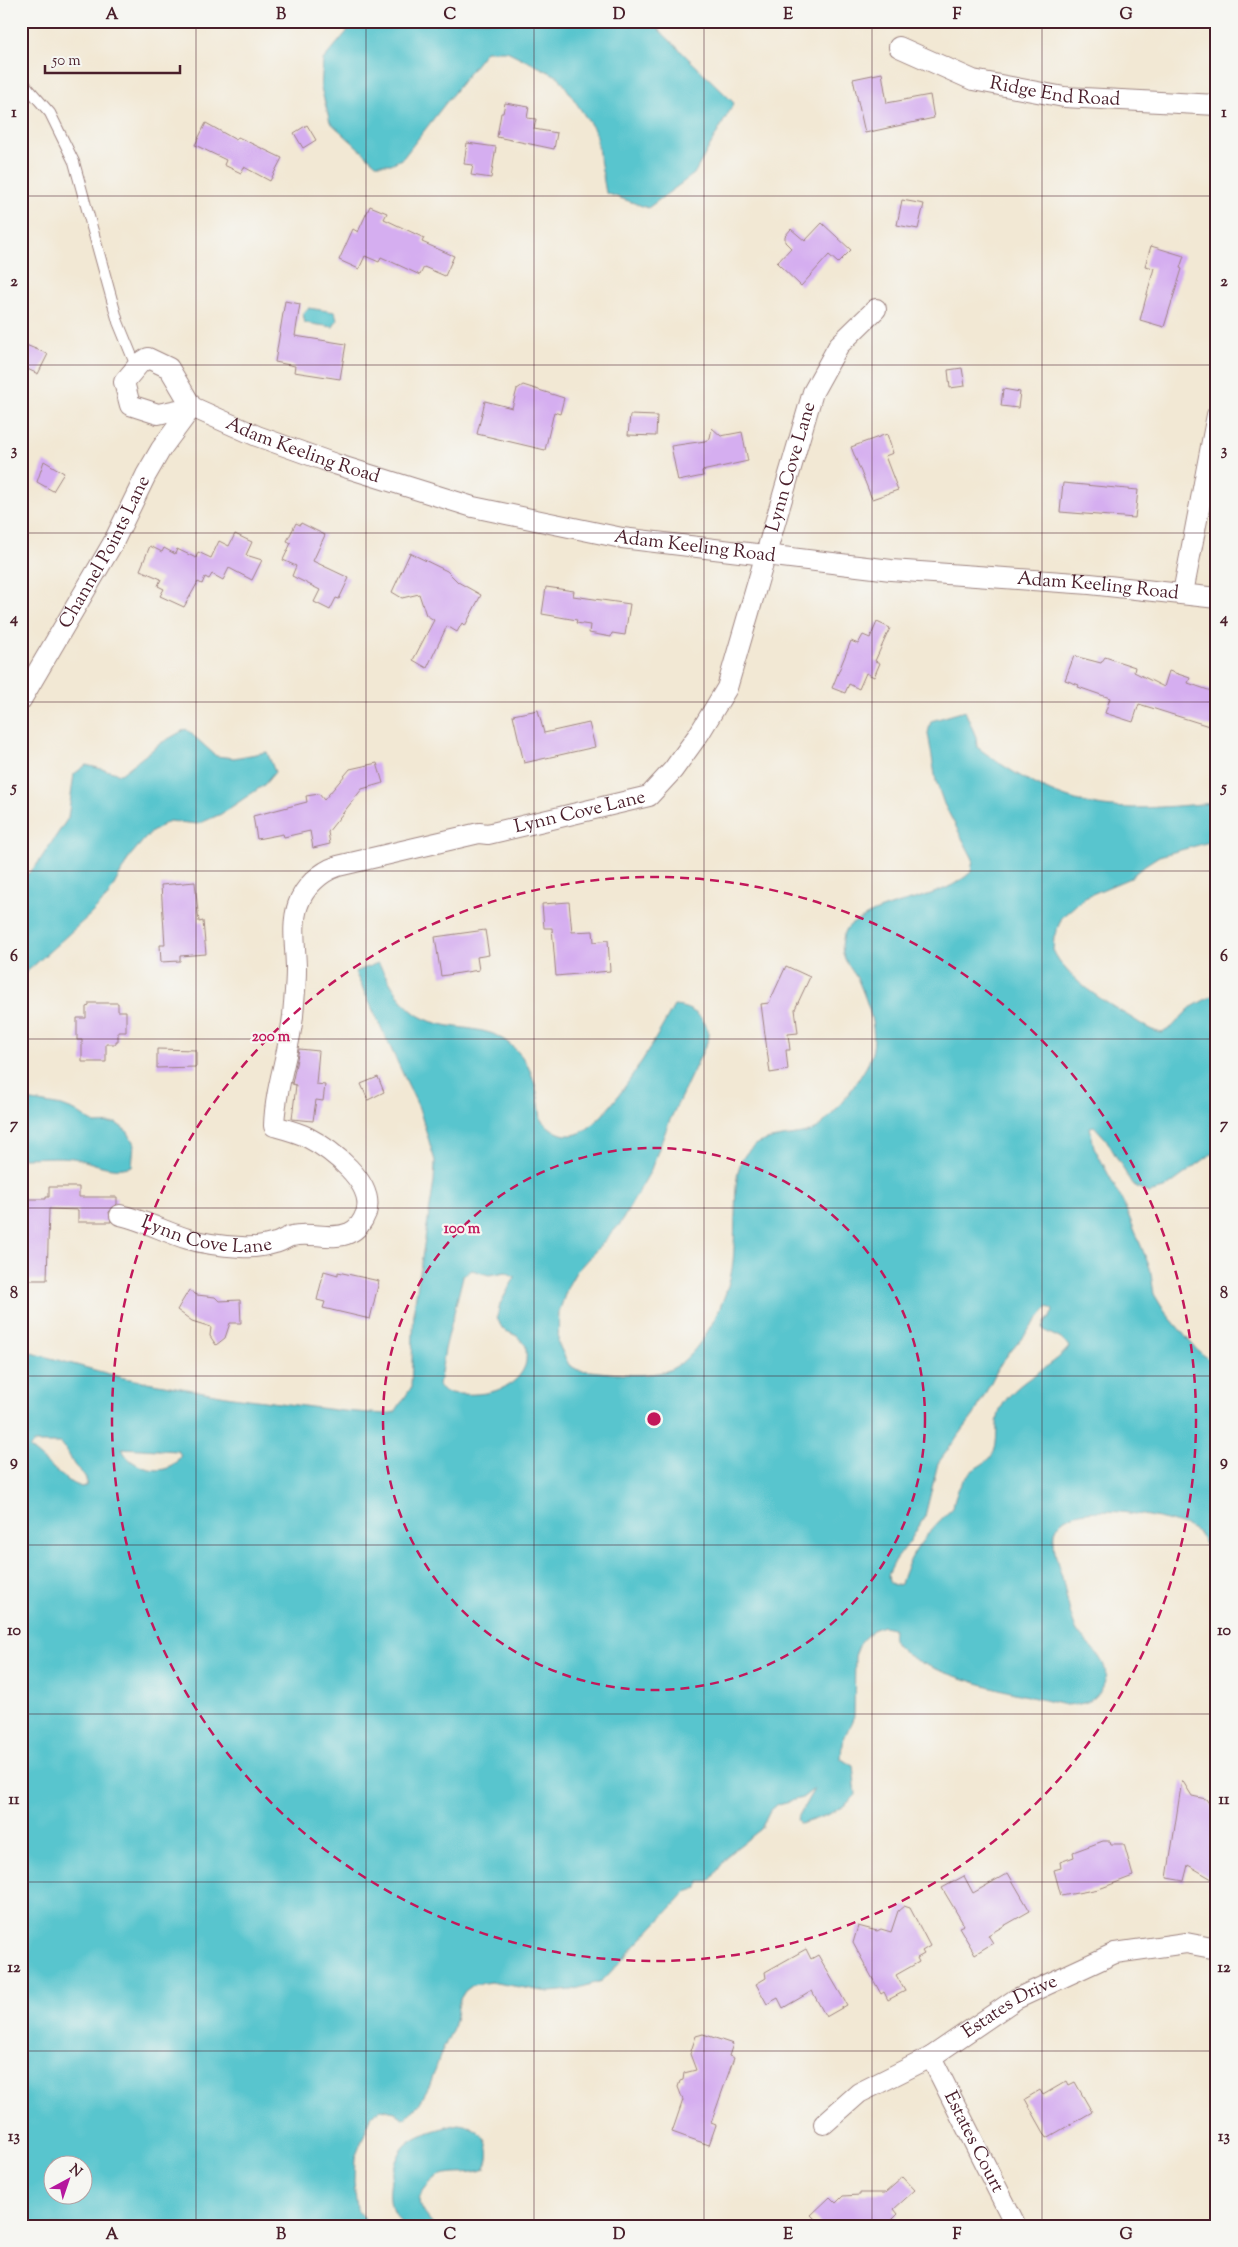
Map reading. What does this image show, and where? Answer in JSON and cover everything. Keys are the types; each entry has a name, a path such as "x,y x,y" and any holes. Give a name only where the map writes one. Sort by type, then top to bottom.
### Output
{"street":[{"name":"Ridge End Road","path":"900,47 973,80 1055,95 1217,105"},
{"name":"Lynn Cove Lane","path":"120,1215 138,1219 187,1238 242,1247 275,1243 293,1235 348,1234 355,1230 363,1220 367,1200 363,1186 346,1166 327,1150 306,1137 274,1126 275,1102 287,1052 293,1016 296,972 295,920 298,904 306,889 318,877 338,866 479,833 488,834 649,796 673,770 699,734 726,688 813,392 839,344 876,309"},
{"path":"148,358 169,368 192,407 158,414 130,405 124,382 136,366 148,358"},
{"name":"Adam Keeling Road","path":"192,407 257,436 335,464 473,507 622,538 766,557 891,570 1090,584 1217,598"},
{"name":"Channel Points Lane","path":"21,700 113,543 146,475 161,449 192,407"},
{"path":"1183,593 1217,415"},
{"name":"Estates Drive","path":"824,2124 859,2093 931,2057 1016,1999 1115,1953 1186,1944 1217,1948"},
{"name":"Estates Court","path":"931,2057 1016,2226"}],"lane":[{"path":"21,80 50,113 74,162 118,322 136,366"}],"water":[{"path":"356,21 650,21 734,103 694,174 648,208 606,193 595,131 559,77 507,51 486,51 403,158 391,164 376,164 330,122 321,88 323,60"},
{"path":"308,308 335,312 337,320 333,327 305,323 303,314"},
{"path":"965,711 976,737 977,747 1020,776 1052,792 1085,803 1130,808 1217,803 1217,840 1159,856 1130,878 1085,897 1062,917 1054,937 1053,950 1066,970 1085,987 1147,1028 1157,1032 1162,1033 1172,1027 1190,1008 1217,993 1217,1150 1164,1189 1148,1193 1132,1184 1106,1139 1094,1126 1090,1127 1094,1147 1123,1202 1150,1268 1154,1294 1165,1312 1196,1349 1217,1366 1217,1613 1210,1559 1203,1540 1198,1533 1170,1521 1127,1513 1096,1511 1069,1517 1060,1523 1056,1528 1054,1542 1056,1557 1076,1629 1099,1657 1106,1672 1101,1690 1090,1701 1081,1704 1065,1705 999,1689 943,1672 920,1662 902,1651 893,1639 893,1628 883,1626 873,1630 861,1641 855,1656 854,1716 842,1743 841,1759 853,1765 856,1795 837,1810 800,1824 797,1819 814,1789 802,1798 778,1804 770,1811 761,1829 730,1853 709,1882 699,1882 698,1888 686,1892 602,1981 572,1990 549,1992 490,1982 473,1985 465,1991 460,1999 453,2028 440,2056 430,2085 418,2106 404,2119 395,2112 381,2109 372,2115 355,2158 354,2181 357,2210 371,2226 21,2226 21,1350 124,1378 232,1397 343,1411 385,1414 395,1412 411,1388 414,1308 434,1182 435,1161 419,1108 355,972 378,963 397,994 416,1014 431,1022 492,1034 514,1047 532,1075 538,1097 541,1120 554,1131 566,1135 584,1131 599,1119 614,1102 643,1059 674,1006 693,1012 706,1025 709,1038 669,1122 650,1172 620,1224 576,1272 568,1286 559,1312 558,1343 569,1365 578,1370 620,1374 653,1374 675,1367 687,1358 707,1332 716,1317 728,1287 733,1260 737,1176 741,1161 751,1148 759,1143 803,1134 819,1127 844,1099 861,1076 870,1059 874,1040 871,1019 866,999 858,980 844,957 842,943 846,930 852,924 874,912 932,894 959,881 971,872 973,859 944,804 936,781 928,733 931,721","holes":["472,1270 489,1275 506,1272 515,1277 500,1304 497,1317 502,1329 517,1336 526,1346 526,1364 519,1376 501,1389 478,1394 444,1392 439,1385 445,1349 463,1276","1048,1307 1053,1312 1043,1329 1064,1341 1069,1347 1062,1355 1024,1382 1007,1398 997,1420 996,1445 991,1457 965,1478 957,1493 953,1508 921,1542 909,1562 901,1584 894,1586 889,1582 888,1575 895,1561 925,1516 938,1463 974,1415 1001,1363","34,1443 61,1443 75,1466 85,1476 86,1486 81,1487 67,1480 29,1448","122,1448 178,1451 181,1455 172,1466 157,1470 135,1464"]},
{"path":"186,729 216,756 234,758 267,752 275,772 264,785 221,814 198,824 169,821 149,834 130,856 108,896 91,914 21,977 21,880 36,866 68,818 74,774 86,765 121,774 161,743"},
{"path":"21,1099 62,1106 75,1111 95,1124 116,1123 128,1132 134,1144 132,1166 109,1168 67,1157 21,1158"},
{"path":"458,2124 474,2128 484,2138 488,2152 485,2169 446,2174 435,2178 424,2189 419,2200 421,2210 434,2226 406,2226 391,2208 391,2178 398,2157 413,2139 432,2131"}],"building":[{"path":"882,73 887,103 930,95 934,118 865,133 853,79"},
{"path":"505,103 529,107 527,118 536,119 534,129 557,133 554,149 497,137 501,113 503,113"},
{"path":"206,123 236,140 238,137 282,158 270,181 244,167 241,173 224,165 226,160 195,145"},
{"path":"307,125 316,140 303,148 294,133"},
{"path":"467,143 496,147 491,178 471,175 473,165 464,164"},
{"path":"902,200 924,204 918,229 897,225"},
{"path":"370,206 387,213 384,219 424,238 422,242 454,256 445,276 424,267 420,275 381,257 379,262 365,256 359,269 339,260 353,229 358,232"},
{"path":"822,223 851,250 838,263 829,255 801,286 777,263 791,248 785,242 785,236 791,229 805,241"},
{"path":"1151,246 1184,256 1180,268 1182,269 1164,327 1140,320 1154,268 1145,266"},
{"path":"285,301 300,304 295,336 346,344 340,379 294,372 295,366 275,362"},
{"path":"21,343 48,354 38,374 21,366"},
{"path":"962,368 965,386 950,388 948,370"},
{"path":"523,385 564,398 560,414 554,412 545,450 477,434 485,401 512,408 517,389"},
{"path":"1003,389 1020,392 1018,408 1001,406"},
{"path":"630,415 657,416 656,436 628,435"},
{"path":"712,428 721,436 742,432 748,461 702,471 703,476 678,481 671,446 705,441 710,438"},
{"path":"887,434 893,453 885,456 898,490 872,499 851,447"},
{"path":"44,461 64,473 53,491 37,482"},
{"path":"1063,483 1138,490 1135,518 1060,512"},
{"path":"296,523 300,525 301,523 325,535 313,561 349,578 339,599 336,598 330,610 314,602 320,590 292,576 296,566 283,560 291,543 287,541"},
{"path":"235,534 252,542 246,555 262,560 252,580 229,568 223,580 212,574 209,579 205,577 202,584 198,582 184,607 160,596 164,589 158,586 161,579 140,570 150,546 162,552 164,548 175,554 177,549 196,558 198,552 211,558 219,541 229,546"},
{"path":"410,553 447,571 458,582 481,595 465,626 462,623 457,632 447,626 427,668 413,660 434,620 426,615 419,594 402,598 392,592"},
{"path":"546,587 574,591 573,596 630,604 625,635 612,633 611,637 589,633 590,625 576,623 577,620 542,614"},
{"path":"877,622 890,628 875,661 880,663 874,677 866,673 859,689 849,684 845,693 832,688 851,641 858,644 863,635 870,638"},
{"path":"1074,656 1101,663 1105,657 1135,667 1134,672 1164,687 1169,671 1190,678 1188,683 1217,693 1217,714 1212,727 1139,704 1133,722 1105,713 1110,698 1078,687 1079,685 1065,680"},
{"path":"538,710 544,733 589,723 595,747 524,763 513,715"},
{"path":"377,763 383,783 362,789 328,832 330,844 313,848 310,831 284,837 283,834 257,839 253,816 307,802 306,796 319,794 324,800 350,769"},
{"path":"195,882 199,922 203,921 206,954 180,956 180,961 161,962 160,945 165,945 161,885"},
{"path":"569,902 572,932 593,931 594,942 608,940 610,971 556,976 552,928 544,928 542,904"},
{"path":"485,930 489,955 477,957 479,970 441,976 435,937"},
{"path":"786,966 810,977 795,1009 798,1033 788,1034 790,1050 786,1050 788,1070 770,1073 761,1004 769,1003"},
{"path":"89,1003 118,1003 118,1011 126,1011 126,1032 118,1032 116,1044 106,1044 106,1062 82,1062 82,1040 77,1040 77,1018 86,1018 86,1007 89,1006"},
{"path":"157,1049 196,1050 196,1067 157,1068"},
{"path":"299,1049 319,1051 316,1084 325,1085 323,1101 316,1100 313,1121 292,1119 296,1085 292,1084"},
{"path":"378,1077 384,1092 368,1100 361,1084"},
{"path":"49,1187 79,1187 79,1197 117,1197 117,1204 109,1212 111,1222 78,1222 78,1210 49,1209 47,1280 21,1280 21,1199 46,1199 46,1197 49,1197"},
{"path":"324,1271 338,1275 338,1272 379,1281 370,1319 323,1308 325,1302 317,1300"},
{"path":"189,1290 197,1295 215,1297 219,1301 240,1300 241,1323 230,1323 225,1338 216,1345 210,1336 211,1327 192,1321 177,1310"},
{"path":"1182,1780 1192,1796 1206,1799 1217,1815 1217,1882 1188,1865 1184,1881 1167,1878"},
{"path":"1103,1841 1110,1841 1111,1844 1124,1844 1133,1876 1099,1889 1061,1896 1054,1870 1061,1868 1060,1862 1074,1857 1073,1852"},
{"path":"1008,1873 1030,1911 988,1935 993,1943 975,1954 959,1927 964,1925 942,1888 964,1876 973,1893"},
{"path":"904,1906 910,1908 930,1946 922,1951 924,1954 917,1958 919,1962 896,1975 905,1991 888,2000 884,1992 881,1994 853,1943 858,1926 877,1931 881,1929 891,1932 898,1911"},
{"path":"806,1949 811,1959 818,1955 847,2005 826,2017 812,1991 783,2008 778,1998 767,2004 756,1984 766,1978 765,1972"},
{"path":"703,2034 733,2044 729,2056 734,2058 711,2123 716,2125 709,2145 672,2132 683,2100 678,2087 680,2081 683,2080 684,2073 696,2070 690,2054 696,2036"},
{"path":"1067,2081 1069,2085 1075,2082 1092,2112 1047,2138 1025,2099 1040,2090 1043,2095"},
{"path":"903,2177 915,2190 894,2209 898,2214 886,2226 822,2226 811,2215 830,2197 836,2203 843,2196 860,2195 860,2193 885,2193"}]}
